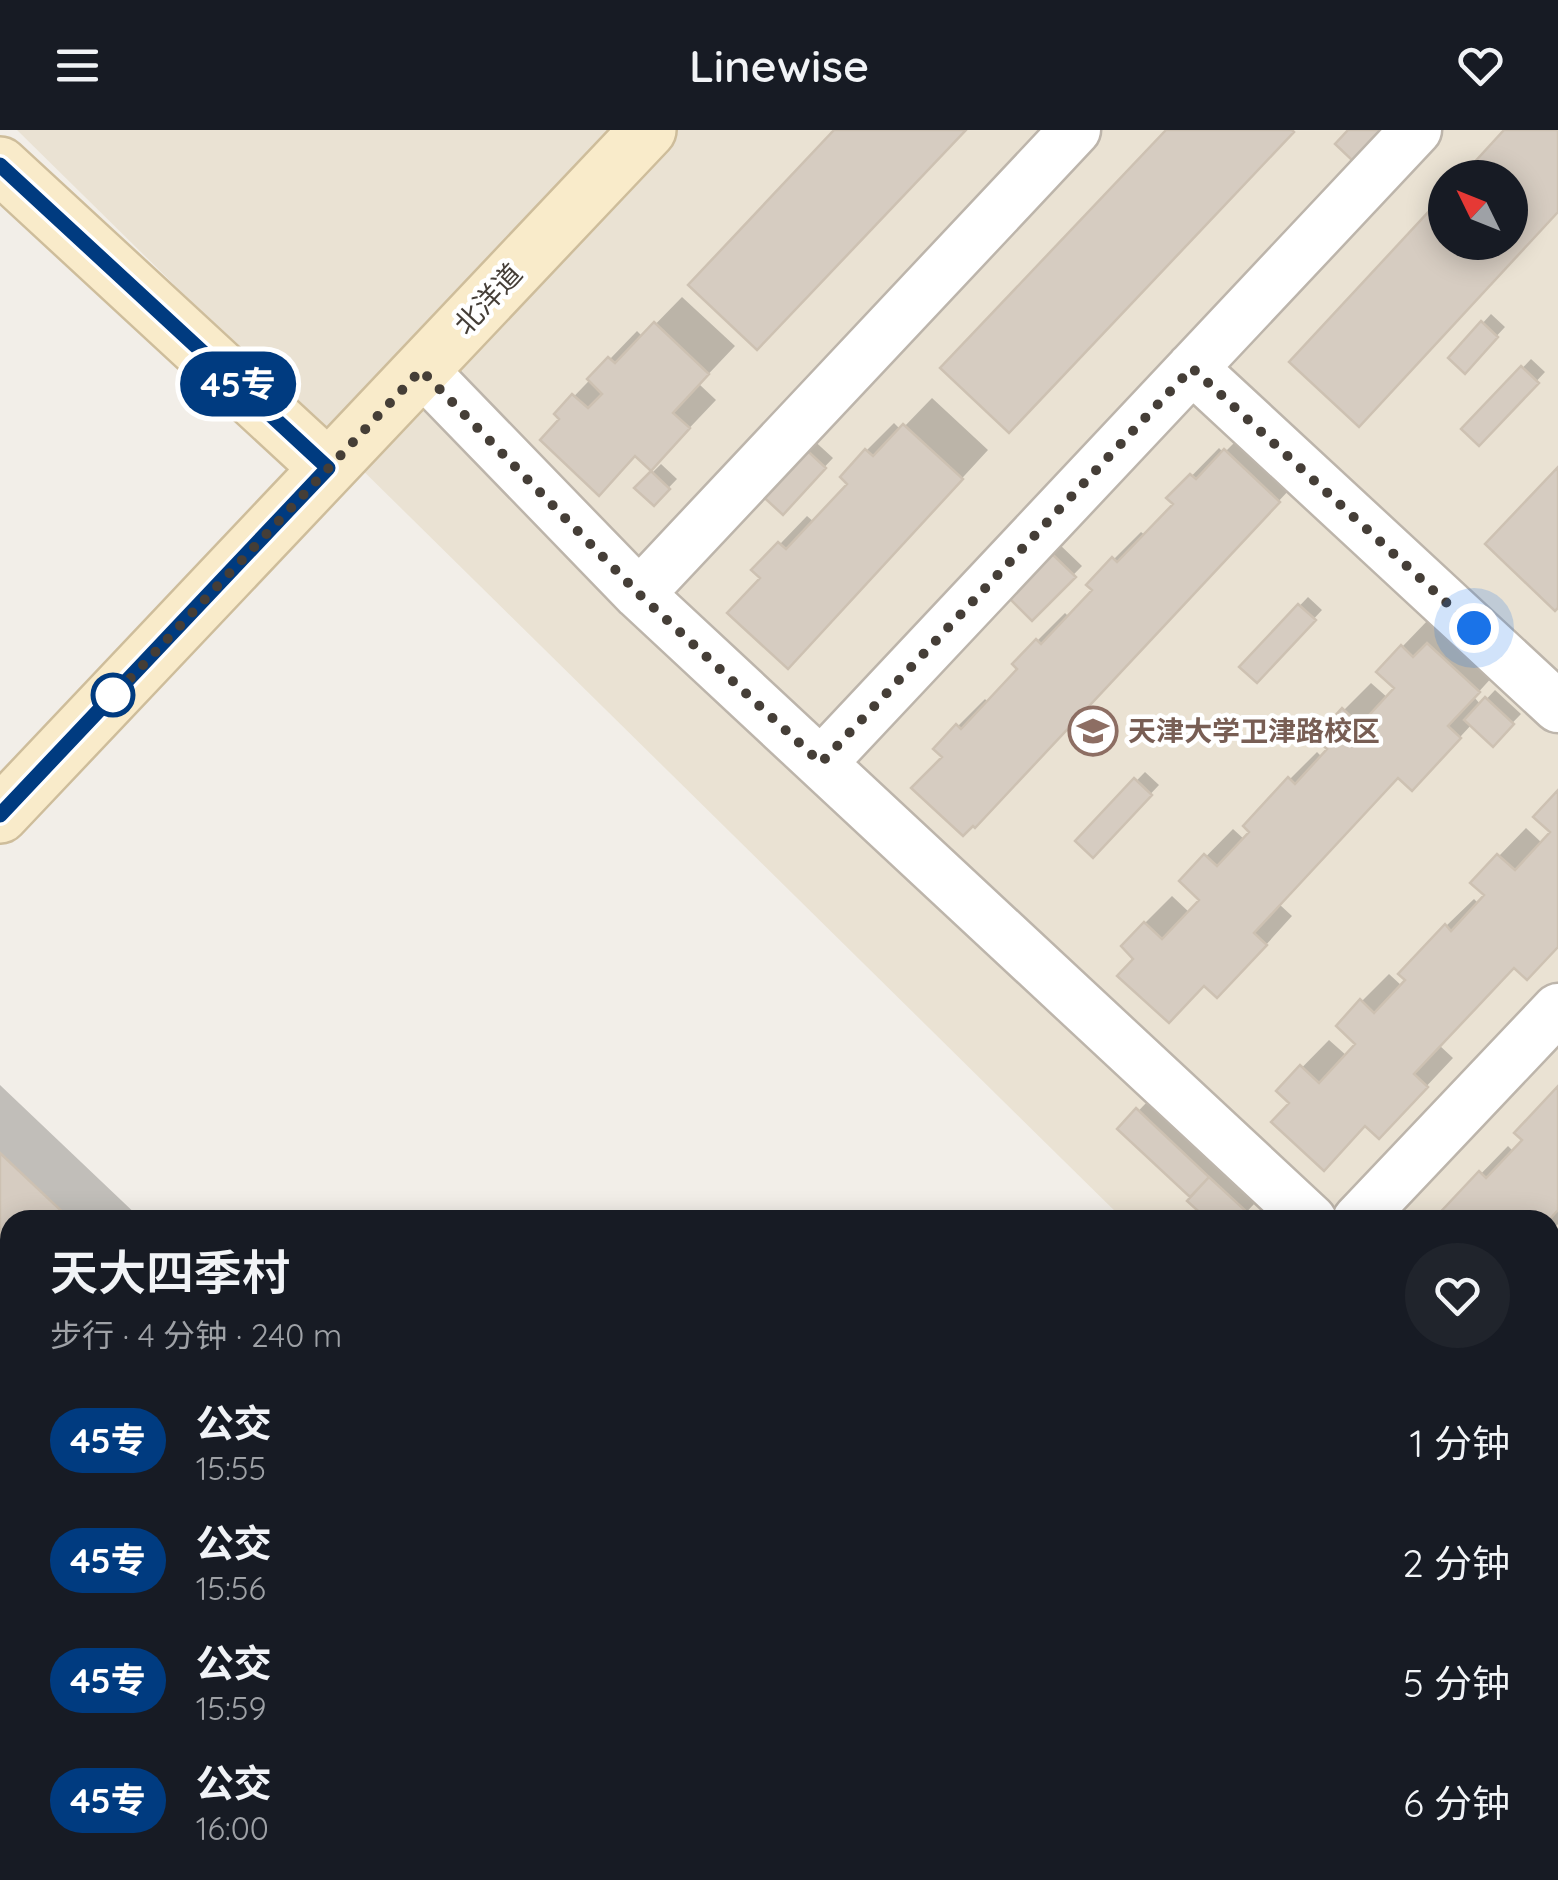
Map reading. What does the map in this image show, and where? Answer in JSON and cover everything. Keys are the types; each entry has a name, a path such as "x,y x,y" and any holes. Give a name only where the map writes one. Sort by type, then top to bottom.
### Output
{"street":[{"name":"北洋道","path":"0,816 648,130"},
{"path":"639,594 1075,130"},
{"path":"821,763 1416,130"},
{"path":"0,165 328,468"},
{"path":"1192,368 1558,707"},
{"path":"421,370 639,594 1300,1210"},
{"path":"1367,1210 1558,1009"}],"shaded area":[{"name":"天津大学卫津路校区","path":"17,130 1558,130 1558,1210 1114,1210"}],"building":[{"path":"834,130 966,130 757,350 688,285"},
{"path":"1166,130 1294,132 1009,433 940,368"},
{"path":"1348,130 1382,130 1353,161 1335,144"},
{"path":"1504,130 1558,130 1558,212 1528,244 1528,160 1476,160"},
{"path":"1428,212 1428,260 1514,260 1359,427 1289,362"},
{"path":"1481,321 1498,337 1465,374 1448,358"},
{"path":"654,322 709,374 673,413 690,428 651,471 635,456 599,496 540,440 559,419 554,414 572,394 588,408 602,394 587,379 608,357 615,363"},
{"path":"1521,366 1539,383 1479,446 1461,429"},
{"path":"903,424 963,479 788,669 727,613 760,578 751,570 778,542 786,549 847,484 840,477 865,449 873,456"},
{"path":"798,442 826,468 783,515 755,489"},
{"path":"1224,449 1280,502 975,828 963,836 911,788 942,757 933,749 956,724 961,729 1017,669 1012,664 1036,639 1041,644 1092,590 1086,585 1112,557 1117,562 1173,504 1166,498 1190,474 1196,479"},
{"path":"1558,467 1558,608 1555,611 1485,544"},
{"path":"651,471 670,489 654,506 634,488"},
{"path":"1047,549 1076,577 1032,621 1004,593"},
{"path":"1298,604 1316,620 1257,683 1239,667"},
{"path":"1427,643 1480,692 1448,726 1461,738 1412,791 1398,778 1254,933 1267,945 1217,998 1204,986 1169,1023 1117,976 1133,959 1121,946 1144,922 1162,939 1199,900 1179,881 1204,854 1217,866 1249,832 1243,826 1288,777 1295,784 1327,749 1315,738 1342,708 1360,725 1394,688 1376,672 1401,645 1413,657"},
{"path":"1485,697 1514,724 1493,747 1464,720"},
{"path":"1134,778 1152,795 1093,858 1075,841"},
{"path":"1558,790 1558,947 1527,980 1514,968 1414,1074 1428,1087 1379,1139 1365,1126 1324,1171 1271,1122 1289,1103 1276,1091 1300,1065 1319,1083 1355,1044 1336,1026 1360,999 1374,1013 1405,980 1398,974 1445,924 1451,931 1484,895 1470,883 1497,854 1515,870 1550,832 1533,817"},
{"path":"1558,1086 1558,1210 1442,1210 1479,1171 1486,1178 1522,1140 1514,1133"},
{"path":"1136,1108 1209,1177 1190,1197 1117,1129"},
{"path":"0,1153 60,1210 0,1210"},
{"path":"1209,1177 1245,1210 1197,1210 1187,1201"}],"bus line":[{"name":"45专","path":"0,165 328,468 0,815"}],"place":[{"name":"天津大学卫津路校区","path":"1093,731"}],"route":[{"path":"113,695 110,700 421,370 639,594 821,763 1192,368 1474,628"}]}
